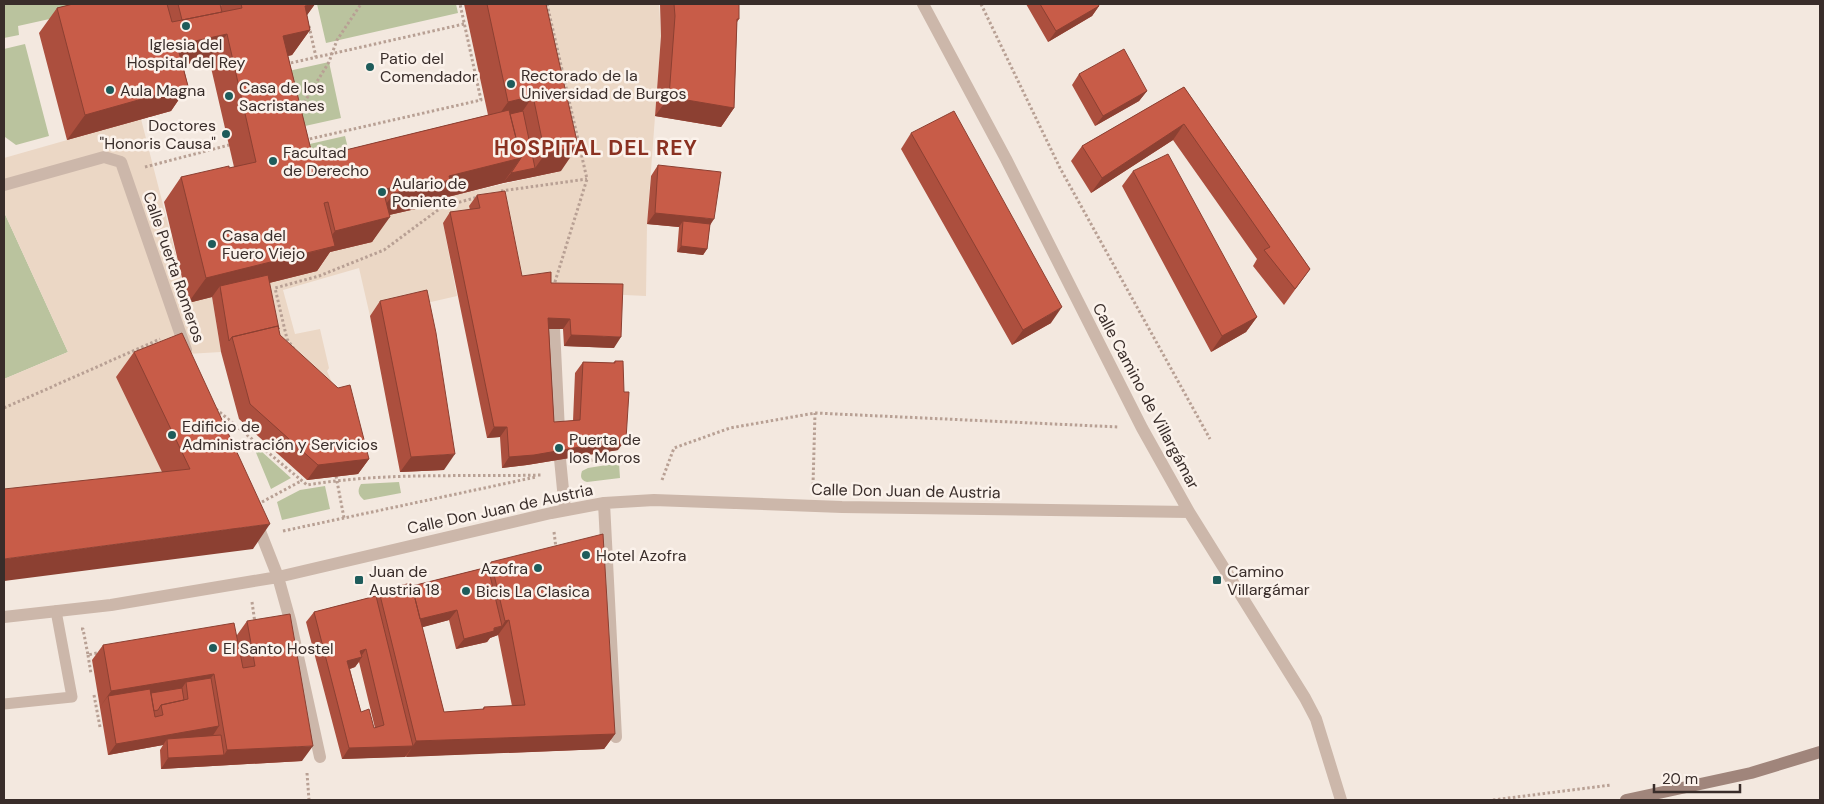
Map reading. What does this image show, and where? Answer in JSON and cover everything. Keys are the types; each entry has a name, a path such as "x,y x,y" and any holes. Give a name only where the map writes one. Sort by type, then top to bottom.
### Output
{"main road":[{"path":"1626,800 1751,773 1820,752"}],"street":[{"name":"Calle Camino de Villargámar","path":"923,4 1006,159 1142,428 1189,512 1305,698 1316,719 1341,800"},
{"path":"4,185 104,158 122,167"},
{"name":"Calle Puerta Romeros","path":"122,167 190,362"},
{"path":"554,328 559,432"},
{"path":"560,464 564,510"},
{"name":"Calle Don Juan de Austria","path":"4,617 110,605 278,576 564,510 604,503 654,500 842,507 1189,512"},
{"path":"604,503 616,737"},
{"path":"251,508 278,576 290,620 320,757"}],"lane":[{"path":"4,704 72,697 56,611"}],"path":[{"path":"298,113 333,54 337,40 361,4"},
{"path":"298,141 482,100 460,4"},
{"path":"547,4 587,178 552,293"},
{"path":"981,4 1060,168 1210,439"},
{"path":"308,22 316,57"},
{"path":"280,65 464,24"},
{"path":"122,167 229,145"},
{"path":"496,192 587,178"},
{"path":"298,354 287,339 275,288 319,276 384,250 442,207 487,195"},
{"path":"4,408 179,331"},
{"path":"212,406 307,485 337,478 545,475 262,535"},
{"path":"654,500 674,448 730,428 815,413 1142,428"},
{"path":"812,505 815,413"},
{"path":"560,464 619,456"},
{"path":"337,478 344,518"},
{"path":"251,508 301,481"},
{"path":"60,632 83,629 88,655 107,651"}],"green space":[{"path":"4,4 117,4 18,26 19,35 4,38"},
{"path":"317,4 456,4 458,13 326,43"},
{"path":"25,44 49,136 16,145 5,137 4,132 4,49"},
{"path":"329,62 341,118 287,130 275,74"},
{"path":"345,136 351,161 298,173 292,148"},
{"path":"4,212 68,352 4,379"},
{"path":"252,443 291,478 271,489"},
{"path":"619,463 620,478 587,482 582,478 582,471 588,468"},
{"path":"399,482 401,493 364,500 359,493 361,484"},
{"path":"325,486 330,509 282,520 277,502 300,490"}],"shaded area":[{"path":"523,4 659,4 661,36 647,224 646,296 564,292 518,286 497,201 469,206 473,219 443,223 457,296 370,316 359,268 283,290 295,334 320,329 329,368 327,371 337,394 269,350 260,285 313,256 367,215 561,171"},
{"path":"141,119 188,302 212,297 221,352 187,354 172,494 4,513 4,379 68,352 4,212 4,158"}],"building":[{"path":"73,4 167,4 172,22 242,8 241,4 309,4 305,6 310,30 283,36 313,158 509,110 521,158 449,176 450,180 394,193 393,187 383,190 390,217 335,231 328,202 324,203 335,246 206,278 181,177 256,162 227,34 177,45 188,86 85,115 57,8"},
{"path":"178,4 220,4 222,12 182,20"},
{"path":"487,4 546,4 578,146 545,154 533,96 508,102"},
{"path":"674,4 739,4 734,108 669,97 675,16"},
{"path":"1040,4 1098,4 1099,6 1056,31"},
{"path":"1124,49 1147,91 1103,116 1079,74"},
{"path":"1184,87 1310,269 1295,289 1264,250 1270,247 1184,124 1102,178 1082,146"},
{"path":"523,111 535,168 511,173 521,158 510,114"},
{"path":"954,111 1062,307 1023,330 911,133"},
{"path":"1168,154 1257,317 1222,336 1133,171"},
{"path":"658,165 721,172 714,219 655,213"},
{"path":"505,191 522,276 551,272 551,283 623,284 621,337 571,335 570,319 548,318 554,422 580,420 583,362 615,363 615,361 623,361 624,392 629,392 626,439 534,455 509,457 507,427 494,427 450,212 480,208 477,195"},
{"path":"683,221 710,224 707,249 681,246"},
{"path":"268,275 279,329 278,326 232,337 229,341 220,286"},
{"path":"427,290 436,333 455,454 411,457 380,301"},
{"path":"278,326 280,335 338,388 350,385 369,459 318,465 250,404 232,337"},
{"path":"182,333 270,524 4,559 4,489 190,469 134,352"},
{"path":"603,534 615,734 416,741 379,591 411,583 444,712 484,709 484,707 525,705 509,620 505,621 491,562"},
{"path":"488,567 502,626 494,628 494,631 464,639 457,610 420,619 412,586"},
{"path":"376,596 413,746 349,748 314,612","holes":["366,649 384,725 374,728 369,709 361,712 347,661 362,657 360,651"]},
{"path":"290,614 313,746 227,750 214,674 111,691 103,645 234,623 243,668 255,666 247,621"},
{"path":"211,678 219,726 116,744 108,696 150,689 155,717 163,715 161,705 188,699 186,682"},
{"path":"182,688 184,700 161,705 158,710 154,711 151,693"},
{"path":"221,735 224,755 168,758 167,739"}],"place":[{"name":"Iglesia del Hospital del Rey","path":"186,26"},
{"name":"Patio del Comendador","path":"370,67"},
{"name":"Rectorado de la Universidad de Burgos","path":"511,84"},
{"name":"Aula Magna","path":"110,90"},
{"name":"Casa de los Sacristanes","path":"229,96"},
{"name":"Doctores \"Honoris Causa\"","path":"226,134"},
{"name":"Facultad de Derecho","path":"273,161"},
{"name":"Aulario de Poniente","path":"382,192"},
{"name":"Casa del Fuero Viejo","path":"212,244"},
{"name":"Edificio de Administración y Servicios","path":"172,435"},
{"name":"Puerta de los Moros","path":"559,448"},
{"name":"Hotel Azofra","path":"586,555"},
{"name":"Azofra","path":"538,568"},
{"name":"Juan de Austria 18","path":"359,580"},
{"name":"Camino Villargámar","path":"1217,580"},
{"name":"Bicis La Clasica","path":"466,591"},
{"name":"El Santo Hostel","path":"213,648"}],"district":[{"name":"HOSPITAL DEL REY","path":"596,148"}]}
